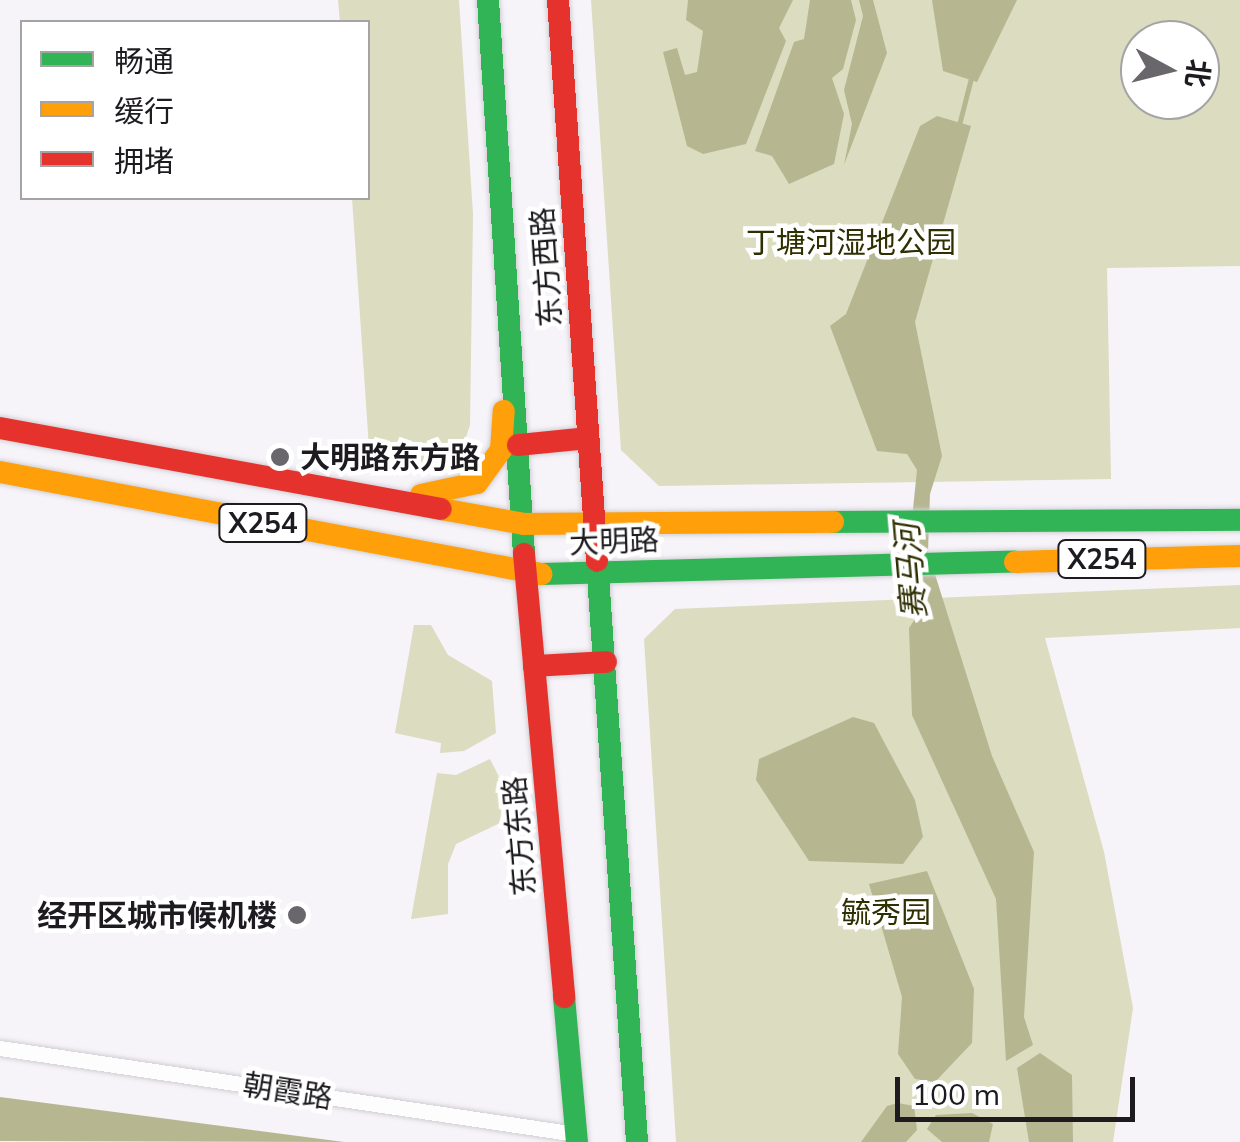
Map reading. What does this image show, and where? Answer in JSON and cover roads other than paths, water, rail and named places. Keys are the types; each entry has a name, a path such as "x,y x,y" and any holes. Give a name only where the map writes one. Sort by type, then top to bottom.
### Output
{"main road":[{"name":"东方西路","path":"488,0 524,524"},
{"name":"东方西路","path":"558,0 595,530"},
{"path":"374,496 448,494 476,483 501,450 510,338"},
{"name":"大明路","path":"0,428 524,524 595,530 1240,520"},
{"path":"518,445 588,438"},
{"name":"大明路","path":"5,474 525,574 1240,556"},
{"name":"东方东路","path":"524,524 525,574 576,1138"},
{"path":"595,530 638,1142"},
{"path":"534,666 606,662"}],"street":[{"name":"朝霞路","path":"0,1048 576,1138"}],"waterway":[{"name":"赛马河","path":"959,125 971,78"}],"place":[{"name":"大明路东方路","path":"280,457"},
{"name":"经开区城市候机楼","path":"297,915"}],"park label":[{"name":"丁塘河湿地公园","path":"851,242"},
{"name":"毓秀园","path":"886,912"}]}
